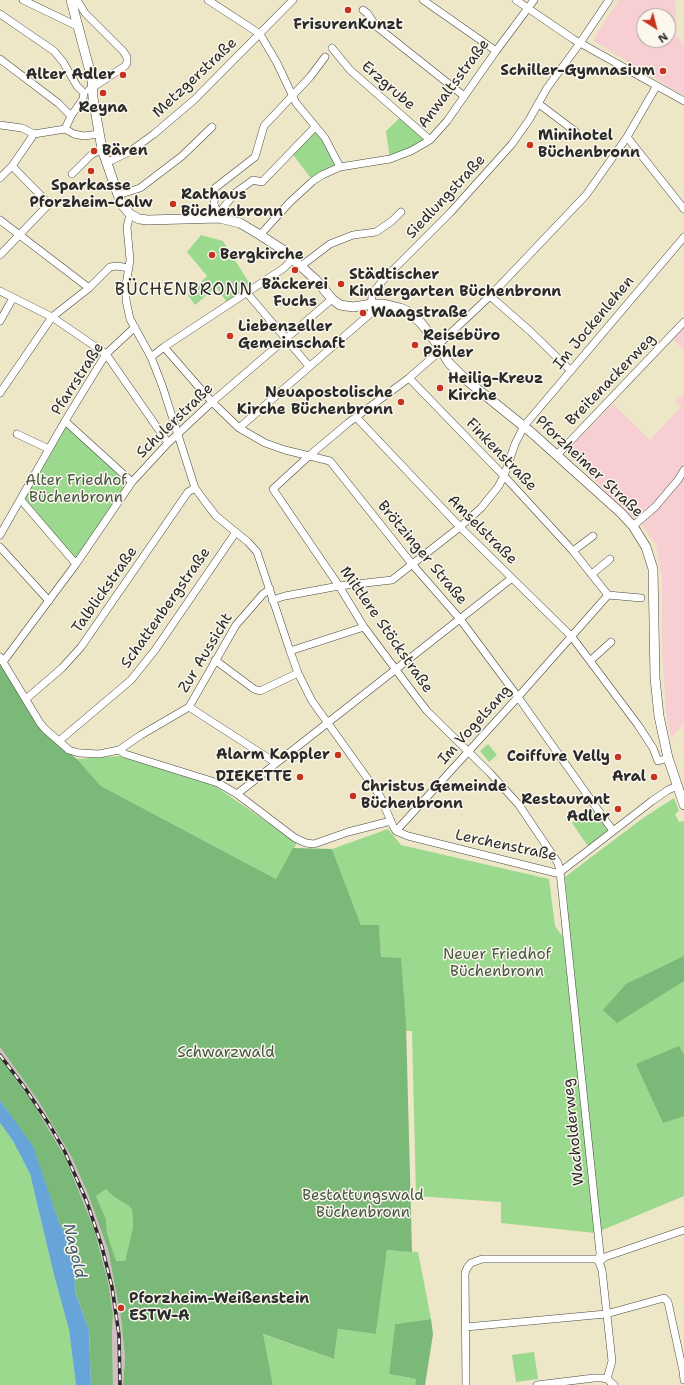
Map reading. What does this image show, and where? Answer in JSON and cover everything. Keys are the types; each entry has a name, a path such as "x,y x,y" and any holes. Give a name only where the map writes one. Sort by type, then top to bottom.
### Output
{"main road":[{"path":"71,0 89,66 102,149 118,195 123,206 130,214"},
{"name":"Pforzheimer Straße","path":"130,214 139,219 148,220 219,218 240,224 260,234 293,259 340,305 348,307 372,304 392,306 407,312 421,323 449,363 465,380 524,426 634,526 646,547 653,569 655,678 659,716 668,758 680,789 684,805"}],"street":[{"path":"24,0 77,26"},
{"path":"65,129 71,116 80,105 84,93 128,63 127,57 123,51 85,13 77,0"},
{"path":"208,0 260,34 277,63 292,96 302,112 325,138 340,167"},
{"name":"Metzgerstraße","path":"106,163 129,152 154,134 194,100 293,0"},
{"path":"423,0 496,51"},
{"path":"516,0 580,43 656,87 684,101"},
{"name":"Anwaltsstraße","path":"260,234 290,202 313,181 322,175 340,167 390,159 430,140 447,121 534,0"},
{"name":"Siedlungstraße","path":"372,304 372,294 384,280 446,218 512,144 529,120 560,68 580,43 609,0"},
{"path":"363,10 367,13 376,26 464,96"},
{"path":"0,14 54,51 63,62 77,86 84,93"},
{"name":"Erzgrube","path":"332,48 350,70 430,140"},
{"path":"219,218 214,204 215,188 255,157 264,126 310,77 325,58"},
{"path":"0,59 58,103 71,116"},
{"path":"310,455 356,417 409,378 586,196 627,136 656,87"},
{"path":"538,104 576,132"},
{"path":"0,125 22,128 34,134 65,129 74,134 84,136 99,134"},
{"path":"118,195 140,188 182,156 212,127"},
{"path":"219,218 223,208 235,193 253,180 262,182 315,127"},
{"path":"0,178 12,166 34,134"},
{"path":"627,136 684,209"},
{"path":"72,174 91,155 102,149"},
{"path":"0,254 49,204 12,166"},
{"path":"301,266 330,244 353,235 376,232 392,221 401,212"},
{"path":"130,214 127,227 130,260 126,285 126,300 130,319 152,357 195,488 216,516 248,542 256,552 298,673 312,701 380,796 396,831"},
{"path":"0,220 89,288"},
{"name":"Im Jockenlehen","path":"272,600 339,586 392,580 482,508 498,487 504,476 515,444 524,426 684,237"},
{"path":"152,357 164,347 284,268 293,259"},
{"path":"0,393 52,317 89,288 110,267 117,266 129,268"},
{"path":"0,291 52,317 106,354 168,443"},
{"path":"247,293 309,366"},
{"path":"490,296 530,331 571,371"},
{"path":"0,321 14,298"},
{"name":"Schulerstraße","path":"2,660 49,601 132,482 177,434 332,298"},
{"path":"239,428 371,313 372,304"},
{"name":"Breitenackerweg","path":"557,455 684,322"},
{"name":"Pfarrstraße","path":"0,535 65,421 106,354 134,327"},
{"name":"Brötzinger Straße","path":"164,347 212,402 239,428 265,443 285,450 330,461 412,564 460,619 518,697 613,831"},
{"name":"Finkenstraße","path":"409,378 504,476 573,551 608,595"},
{"name":"Amselstraße","path":"356,417 460,527 572,637 638,725 653,748 658,761 668,758"},
{"path":"65,421 132,482"},
{"path":"17,434 49,449"},
{"name":"Mittlere Stöckstraße","path":"310,455 273,489 339,586 364,626 395,669 427,711 490,773 519,805 558,863 560,872"},
{"path":"634,526 655,507 683,473"},
{"name":"Talblickstraße","path":"26,699 62,668 81,647 188,492 195,488"},
{"path":"21,500 76,564"},
{"name":"Schattenbergstraße","path":"59,741 131,680 155,650 236,532"},
{"path":"573,551 593,536"},
{"path":"0,547 49,601"},
{"path":"592,574 610,559"},
{"path":"237,794 512,578"},
{"name":"Zur Aussicht","path":"119,750 141,735 189,707 236,625 263,594 270,590"},
{"path":"572,637 608,595 641,598"},
{"path":"290,651 364,626"},
{"name":"Im Vogelsang","path":"396,831 572,637"},
{"path":"590,661 610,642"},
{"path":"2,660 44,729 69,750 79,753 99,754 119,750 125,754 218,783 237,794 301,842 314,844 348,832 391,821"},
{"path":"215,660 254,690 260,692 298,673"},
{"path":"189,707 276,763"},
{"name":"Lerchenstraße","path":"396,831 408,836 551,872 560,872 668,790 680,789"},
{"name":"Wacholderweg","path":"560,872 600,1253 599,1262 602,1270 612,1361 607,1379"},
{"path":"466,1385 465,1273 467,1268 475,1260 596,1259 599,1262 605,1256 684,1230"},
{"path":"466,1326 606,1314 664,1298 668,1302 684,1380"},
{"path":"537,1385 594,1378 607,1379 614,1385"}],"shaded area":[{"name":"Schiller-Gymnasium","path":"617,0 675,0 675,8 636,8 636,48 676,48 676,18 677,36 684,45 684,96 594,41 597,33 617,3"},
{"path":"684,328 684,350 673,340"},
{"path":"684,393 684,723 671,739 666,712 662,649 662,577 656,545 643,526 612,498 567,451 613,404 650,440 681,407 675,402"},
{"path":"0,1047 39,1102 71,1156 88,1194 108,1250 121,1318 125,1358 123,1385 113,1385 113,1314 108,1282 94,1229 65,1157 33,1103 0,1057"}],"green space":[{"path":"402,116 430,140 390,159 386,131"},
{"path":"315,127 340,167 313,181 291,152"},
{"path":"201,235 223,241 253,289 229,305 216,287 195,305 188,295 207,276 187,252"},
{"name":"Alter Friedhof Büchenbronn","path":"66,426 129,482 76,561 23,499"},
{"name":"Schwarzwald","path":"0,658 45,734 77,759 101,786 276,879 293,848 332,849 361,925 379,925 381,957 401,958 406,1024 412,1252 387,1250 376,1334 338,1329 334,1359 263,1334 273,1385 123,1385 125,1358 121,1318 108,1250 88,1194 71,1156 39,1102 0,1047","holes":["106,1189 114,1197 129,1206 132,1210 133,1227 125,1261 116,1261 107,1233 106,1219 96,1196"]},
{"path":"488,744 497,755 489,762 480,751"},
{"path":"120,756 215,786 297,843 276,879 101,786 77,759"},
{"name":"Neuer Friedhof Büchenbronn","path":"674,798 679,811 675,814 679,822 683,821 684,823 684,1196 595,1233 501,1223 501,1202 416,1196 412,1031 402,1031 381,957 379,926 361,925 332,849 388,829 401,845 549,879 555,926 563,937 573,1034 579,1034 565,877 643,818"},
{"path":"595,806 613,831 590,849 572,823"},
{"path":"684,956 684,981 617,1023 603,1010 626,984"},
{"path":"679,1046 684,1055 684,1116 663,1123 636,1064"},
{"path":"0,1057 33,1103 65,1157 94,1229 108,1282 113,1314 113,1385 91,1385 89,1330 76,1294 73,1265 68,1250 67,1235 60,1225 32,1146 0,1100"},
{"path":"0,1123 13,1141 30,1174 54,1275 69,1330 76,1385 0,1385"},
{"path":"106,1188 114,1197 129,1206 132,1210 133,1227 125,1261 116,1262 107,1233 106,1219 96,1196"},
{"path":"387,1250 418,1252 431,1319 395,1324 389,1374 416,1379 415,1385 273,1385 262,1334 334,1359 338,1329 376,1334"},
{"path":"431,1319 433,1334 425,1385 415,1385 416,1379 389,1374 395,1324"},
{"path":"534,1352 538,1379 516,1382 512,1355"}],"water":[{"path":"0,1100 33,1146 60,1225 67,1235 68,1250 73,1265 76,1294 89,1330 91,1385 76,1385 69,1330 54,1275 30,1174 13,1141 0,1123"}],"railway":[{"path":"0,1055 25,1088 49,1124 64,1150 87,1202 102,1247 112,1287 119,1335 120,1385"}],"place":[{"name":"FrisurenKunzt","path":"348,10"},
{"name":"Schiller-Gymnasium","path":"663,71"},
{"name":"Alter Adler","path":"123,75"},
{"name":"Reyna","path":"103,93"},
{"name":"Minihotel Büchenbronn","path":"530,145"},
{"name":"Bären","path":"94,151"},
{"name":"Sparkasse Pforzheim-Calw","path":"91,171"},
{"name":"Rathaus Büchenbronn","path":"173,204"},
{"name":"Bergkirche","path":"212,255"},
{"name":"Bäckerei Fuchs","path":"295,270"},
{"name":"Städtischer Kindergarten Büchenbronn","path":"341,284"},
{"name":"Waagstraße","path":"363,313"},
{"name":"Liebenzeller Gemeinschaft","path":"230,336"},
{"name":"Reisebüro Pöhler","path":"415,345"},
{"name":"Heilig-Kreuz Kirche","path":"440,388"},
{"name":"Neuapostolische Kirche Büchenbronn","path":"401,402"},
{"name":"Alarm Kappler","path":"338,755"},
{"name":"Coiffure Velly","path":"618,757"},
{"name":"DIEKETTE","path":"300,777"},
{"name":"Aral","path":"654,777"},
{"name":"Christus Gemeinde Büchenbronn","path":"353,796"},
{"name":"Restaurant Adler","path":"618,809"},
{"name":"Pforzheim-Weißenstein ESTW-A","path":"121,1308"}],"district":[{"name":"BÜCHENBRONN","path":"184,291"}],"park label":[{"name":"Bestattungswald Büchenbronn","path":"363,1204"}],"water label":[{"name":"Nagold","path":"74,1251"}]}
